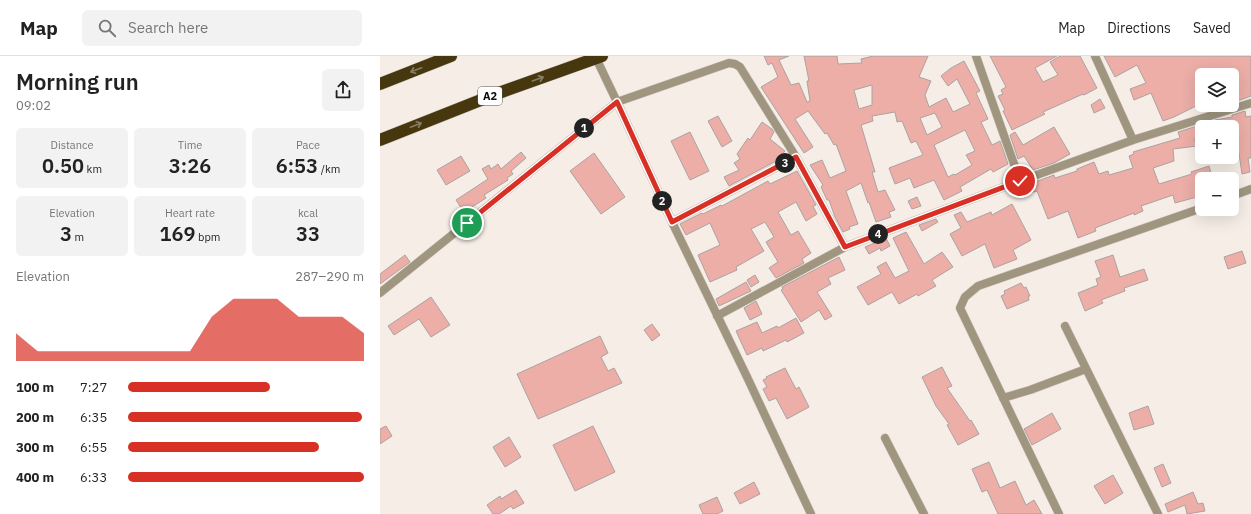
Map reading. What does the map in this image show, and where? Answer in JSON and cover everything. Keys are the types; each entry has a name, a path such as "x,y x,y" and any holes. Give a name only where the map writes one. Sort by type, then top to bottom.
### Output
{"highway":[{"path":"380,84 451,56"},
{"name":"A2","path":"380,140 496,94 598,57"}],"street":[{"path":"976,56 1020,181"},
{"path":"1095,56 1132,140"},
{"path":"598,57 672,222 811,514"},
{"path":"380,293 617,102 729,63 736,64 740,67 796,157 845,247"},
{"path":"718,316 845,247 1132,140 1251,103"},
{"path":"672,222 796,157"},
{"path":"1239,194 1251,190"},
{"path":"1058,514 960,308 965,297 978,286 1195,210"},
{"path":"1065,326 1158,514"},
{"path":"1003,398 1030,390 1086,369"},
{"path":"885,438 924,514"}],"building":[{"path":"764,56 789,56 779,60 791,85 799,83 807,102 810,101 807,81 809,81 804,56 837,56 838,64 862,63 861,59 873,56 928,56 919,77 931,81 925,95 929,107 946,98 953,112 970,104 957,79 948,86 941,76 951,68 964,61 980,91 976,93 988,119 981,122 992,145 1000,141 1008,164 993,172 991,169 960,187 962,191 944,200 934,180 914,188 910,178 895,184 889,168 923,155 916,141 911,143 902,121 897,122 895,112 872,116 873,121 861,125 875,172 872,172 878,192 885,190 895,210 889,212 891,217 876,222 861,183 846,191 858,224 849,227 850,229 843,232 835,217 829,200 827,200 821,187 823,185 810,165 822,160 830,178 846,171 836,144 834,145 827,133 825,134 808,111 795,119 813,147 804,153 761,87 778,77 772,63 768,65","holes":["872,85 872,105 859,109 854,90","935,113 942,127 927,135 920,118","965,130 975,151 966,155 972,165 955,175 954,174 948,177 934,145"]},
{"path":"990,56 1057,56 1035,68 1043,82 1058,75 1050,62 1060,56 1080,56 1097,88 1043,112 1045,114 1012,130 998,96 1003,94 1001,90 1006,87"},
{"path":"1104,56 1251,56 1251,96 1239,100 1239,68 1195,68 1195,106 1163,121 1151,93 1134,100 1130,89 1146,83 1137,65 1115,77"},
{"path":"1100,99 1105,108 1094,113 1091,105"},
{"path":"1245,111 1246,117 1251,116 1251,158 1248,158 1250,172 1242,174 1239,154 1239,120 1215,120 1232,117 1232,115"},
{"path":"718,116 732,141 722,147 708,121"},
{"path":"762,122 774,132 770,139 785,151 776,161 729,186 724,177 739,170 734,163 740,159 737,154 748,138 750,140"},
{"path":"1054,127 1070,154 1054,163 1033,170 1024,156 1018,159 1010,135 1015,132 1023,145"},
{"path":"1195,127 1195,146 1173,149 1174,161 1153,168 1159,184 1192,174 1191,172 1209,166 1211,172 1195,172 1195,198 1175,203 1173,195 1141,206 1143,211 1095,228 1096,231 1078,238 1068,211 1048,219 1037,191 1029,193 1027,185 1054,175 1055,178 1077,171 1077,169 1094,162 1099,174 1108,171 1109,175 1133,168 1129,156 1134,154 1133,152 1180,138 1178,132"},
{"path":"690,132 709,171 690,180 671,141"},
{"path":"521,152 526,158 511,171 513,174 507,178 508,180 484,195 486,198 464,212 456,200 488,179 482,169 489,165 491,169 498,164 501,169"},
{"path":"594,153 625,197 601,214 570,171"},
{"path":"461,156 470,171 446,185 437,170"},
{"path":"797,171 816,205 813,206 817,214 806,221 796,202 778,212 791,235 798,231 811,253 802,259 804,263 776,278 769,268 778,262 766,242 774,237 765,222 751,229 764,251 736,267 737,270 710,282 698,255 720,245 710,223 686,235 680,224 702,213 703,214 721,205 722,206 768,181 770,184"},
{"path":"917,197 921,206 912,209 908,201"},
{"path":"1012,204 1031,240 1013,250 1017,259 994,268 985,244 962,256 950,234 961,228 954,215 961,212 967,222 991,212 992,215"},
{"path":"936,219 938,222 922,231 919,225"},
{"path":"906,232 924,264 942,252 953,267 932,280 936,286 918,296 917,294 899,304 892,292 868,305 857,287 881,274 877,267 886,262 895,278 909,271 893,238"},
{"path":"886,238 890,246 881,251 880,248 869,254 865,247"},
{"path":"1242,251 1246,263 1228,269 1224,257"},
{"path":"405,255 410,262 380,284 380,274"},
{"path":"1113,255 1120,277 1144,269 1148,280 1124,288 1125,291 1101,300 1103,303 1085,311 1078,293 1098,285 1096,279 1101,277 1095,261"},
{"path":"839,257 845,270 828,278 831,284 817,292 832,316 825,320 819,310 801,322 781,290 783,289 782,287"},
{"path":"755,275 759,282 751,287 747,280"},
{"path":"746,282 751,291 719,306 716,299"},
{"path":"1021,283 1024,288 1026,287 1030,296 1028,296 1029,300 1007,309 1001,296 1005,294 1004,291"},
{"path":"431,297 450,325 431,337 419,319 394,335 388,326"},
{"path":"756,301 762,314 750,320 744,308"},
{"path":"796,318 804,333 787,342 786,340 763,351 762,348 747,355 736,331 757,322 762,333 777,326 778,328"},
{"path":"652,324 660,335 652,341 644,330"},
{"path":"600,336 608,353 601,357 608,371 614,368 622,383 538,419 517,374"},
{"path":"942,367 952,386 947,388 970,421 971,420 979,434 958,445 947,425 949,424 936,406 922,377"},
{"path":"785,368 796,389 799,387 809,407 787,419 776,398 769,401 763,389 767,387 763,380 767,378 766,377"},
{"path":"1148,406 1154,424 1134,430 1129,413"},
{"path":"1052,413 1061,429 1032,445 1024,429"},
{"path":"386,426 392,436 380,444 380,429"},
{"path":"593,426 615,472 575,491 553,445"},
{"path":"509,437 521,457 505,467 493,447"},
{"path":"989,462 1000,488 1015,481 1026,505 1034,500 1042,514 998,514 987,490 982,492 972,469"},
{"path":"1163,464 1171,483 1162,487 1154,468"},
{"path":"1113,475 1123,493 1105,504 1094,486"},
{"path":"754,482 760,494 740,504 734,493"},
{"path":"516,490 524,503 513,509 511,506 499,514 493,514 487,505 500,496 501,499"},
{"path":"1193,492 1198,504 1203,503 1205,511 1187,514 1185,505 1168,512 1165,504"},
{"path":"717,497 723,511 717,514 703,514 699,505"}],"route":[{"path":"467,223 617,102 672,222 796,157 845,247 1020,181"}]}
